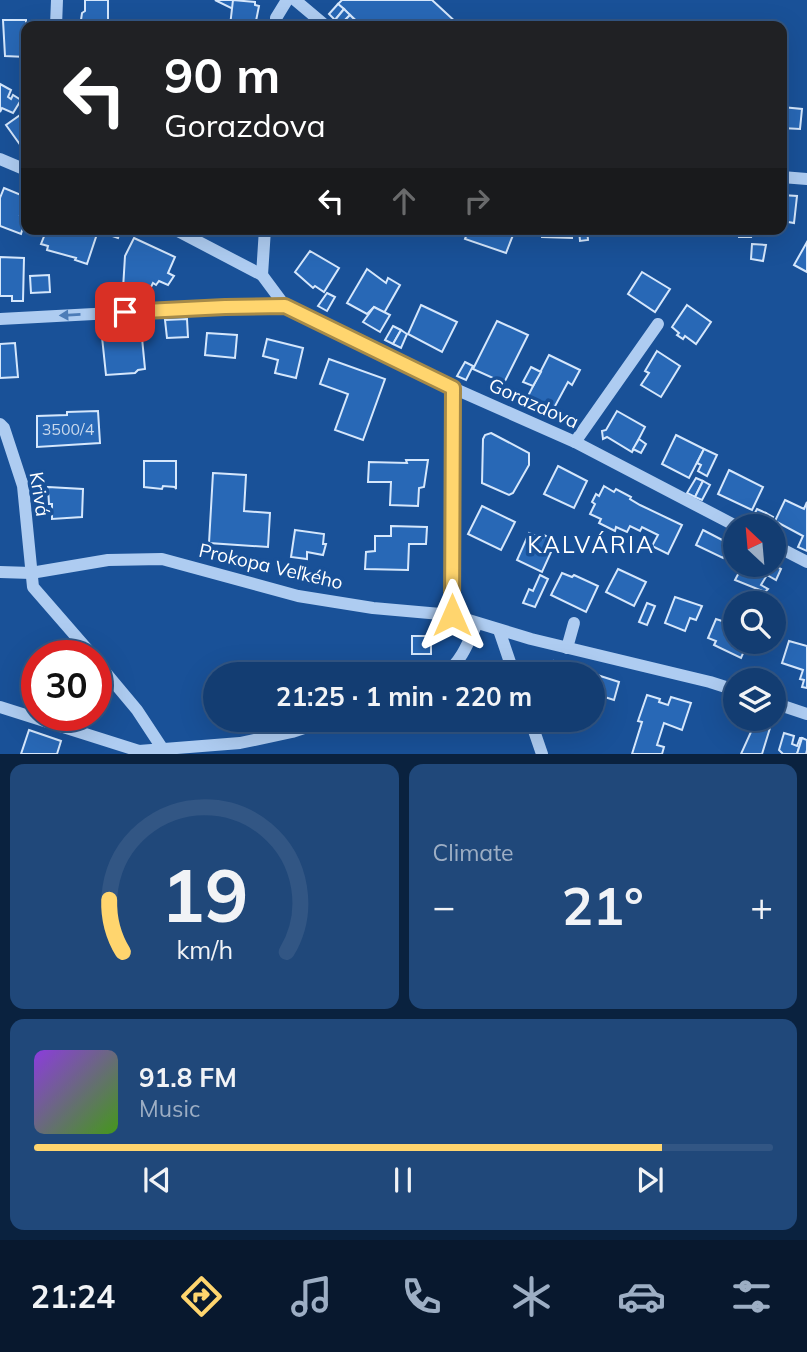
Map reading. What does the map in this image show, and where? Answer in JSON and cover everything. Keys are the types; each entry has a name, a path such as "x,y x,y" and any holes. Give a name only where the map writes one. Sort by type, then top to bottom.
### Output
{"street":[{"path":"56,21 57,0"},
{"path":"276,21 287,0"},
{"path":"295,0 320,21"},
{"path":"0,159 21,168"},
{"path":"787,177 807,179"},
{"name":"Gorazdova","path":"185,235 262,275 285,306 453,388 575,442 723,519"},
{"path":"262,275 265,235"},
{"path":"0,319 285,306"},
{"path":"575,442 658,324"},
{"path":"452,615 453,388"},
{"name":"Krivá","path":"0,424 4,428 23,486 31,573"},
{"path":"786,551 807,562"},
{"name":"Prokopa Veľkého","path":"0,572 31,573 107,560 162,559 298,596 373,608 452,615 567,648 723,687"},
{"path":"31,573 33,587 79,640"},
{"path":"456,662 477,623"},
{"path":"567,648 574,623"},
{"path":"499,630 510,662"},
{"path":"112,680 137,710 165,751"},
{"path":"0,707 139,751 240,743 292,732"},
{"path":"786,707 807,714"},
{"path":"534,732 542,754"}],"building":[{"path":"85,0 108,0 108,21 82,21 82,13 85,11"},
{"path":"215,0 233,0 233,9"},
{"path":"233,0 255,2 255,5 259,6 256,21 231,21"},
{"path":"342,0 432,0 455,21 357,21 338,4"},
{"path":"338,4 344,9 335,20 329,14"},
{"path":"344,9 350,15 344,21 335,20"},
{"path":"350,15 355,20 354,21 344,21"},
{"path":"3,20 26,20 21,21 21,57 5,56"},
{"path":"0,84 11,90 8,97 11,99 13,95 21,100 13,113 2,108 0,112"},
{"path":"787,108 802,109 800,129 787,128"},
{"path":"21,114 21,146 6,125"},
{"path":"4,188 21,195 21,234 0,226 0,198"},
{"path":"787,195 797,196 794,223 787,222"},
{"path":"45,235 97,235 87,264 47,250 48,246 41,244"},
{"path":"467,235 513,235 506,253 465,239"},
{"path":"542,235 572,235 572,238"},
{"path":"580,235 588,235 588,240 580,241"},
{"path":"134,238 175,257 168,273 174,276 168,285 159,281 156,285 153,283 150,289 123,289 125,256"},
{"path":"807,242 807,272 794,265"},
{"path":"752,244 766,245 763,261 751,259"},
{"path":"310,251 339,268 324,292 315,286 313,288 295,272"},
{"path":"0,257 24,258 23,301 12,301 12,296 0,296"},
{"path":"367,269 386,283 388,278 400,285 384,313 374,307 367,314 347,303"},
{"path":"642,272 670,289 655,312 628,294"},
{"path":"49,275 50,292 31,293 30,276"},
{"path":"327,293 335,297 327,311 318,306"},
{"path":"421,305 457,322 442,352 408,334"},
{"path":"687,305 711,322 696,344 685,336 683,339 677,335 679,333 672,327"},
{"path":"374,307 390,315 380,332 363,322"},
{"path":"187,319 188,337 167,338 165,320"},
{"path":"497,321 528,335 504,383 473,369"},
{"path":"393,326 401,330 393,344 385,340"},
{"path":"401,330 407,334 401,348 393,344"},
{"path":"207,333 237,335 235,358 205,355"},
{"path":"122,335 122,340 142,338 145,369 135,373 106,375 102,337"},
{"path":"267,339 303,348 296,378 275,373 278,360 263,356"},
{"path":"15,343 18,377 0,378 0,344"},
{"path":"657,351 680,366 661,397 641,385 649,373 645,371"},
{"path":"549,355 580,370 572,385 568,382 554,408 528,396"},
{"path":"329,359 385,379 363,440 335,430 348,394 320,384"},
{"path":"465,362 473,366 466,380 457,376"},
{"path":"531,367 541,372 533,386 523,382"},
{"path":"98,411 100,443 37,447 37,416"},
{"path":"617,411 645,427 632,452 607,437 603,439 602,431 606,430"},
{"path":"491,433 529,453 529,465 513,493 509,495 482,483 483,439"},
{"path":"676,435 704,449 689,478 662,464"},
{"path":"639,439 646,444 641,453 633,449"},
{"path":"704,449 717,455 707,476 698,471 701,465 697,463"},
{"path":"406,460 428,460 424,487 419,488 418,506 390,505 391,482 368,482 369,462 407,463"},
{"path":"144,461 176,461 176,489 163,486 162,489 144,487"},
{"path":"558,466 587,481 574,508 544,494"},
{"path":"729,470 763,487 752,510 718,494"},
{"path":"213,473 246,475 244,511 270,513 268,547 209,543"},
{"path":"696,478 703,481 695,497 687,493"},
{"path":"703,481 710,485 702,500 695,497"},
{"path":"604,486 614,492 616,489 640,505 682,525 668,554 652,546 658,535 642,527 640,531 630,526 627,532 616,527 615,531 599,523 601,519 590,514 596,494 599,496"},
{"path":"48,487 83,489 82,517 52,519"},
{"path":"785,500 804,509 807,502 807,551 798,547 803,536 786,527 786,514 778,514"},
{"path":"482,506 515,522 501,550 468,534"},
{"path":"757,509 766,513 766,514 754,514"},
{"path":"391,526 427,527 426,544 409,544 408,570 365,569 366,552 375,551 375,536 391,536"},
{"path":"295,530 324,534 323,544 326,544 323,555 307,552 307,559 291,557"},
{"path":"703,530 723,540 723,558 696,545"},
{"path":"529,533 542,539 544,535 556,541 542,572 517,560"},
{"path":"618,569 646,582 634,606 606,592"},
{"path":"562,573 572,577 574,575 598,586 586,612 551,595"},
{"path":"540,575 548,579 535,607 523,603 529,589 533,591"},
{"path":"765,578 761,585 768,589 762,591 735,580"},
{"path":"675,597 702,606 696,620 690,618 685,631 665,623"},
{"path":"647,603 655,606 647,625 639,622"},
{"path":"716,619 723,621 723,649 714,645 716,641 708,638"},
{"path":"412,636 431,636 431,654 412,654"},
{"path":"789,641 807,646 807,688 802,687 804,680 800,679 803,670 782,663"},
{"path":"605,678 619,682 614,700 605,697"},
{"path":"647,695 668,705 671,697 691,703 682,730 664,723 657,745 664,747 662,754 632,754 642,722 638,721"},
{"path":"29,731 61,741 57,754 21,754"},
{"path":"751,731 769,731 762,754 741,754"},
{"path":"784,733 794,736 792,744 797,746 802,738 797,754 783,754 779,750"},
{"path":"802,738 807,740 806,754 797,754"}],"district":[{"name":"KALVÁRIA","path":"591,544"}],"route":[{"path":"125,312 285,306 453,388 452,615"}]}
